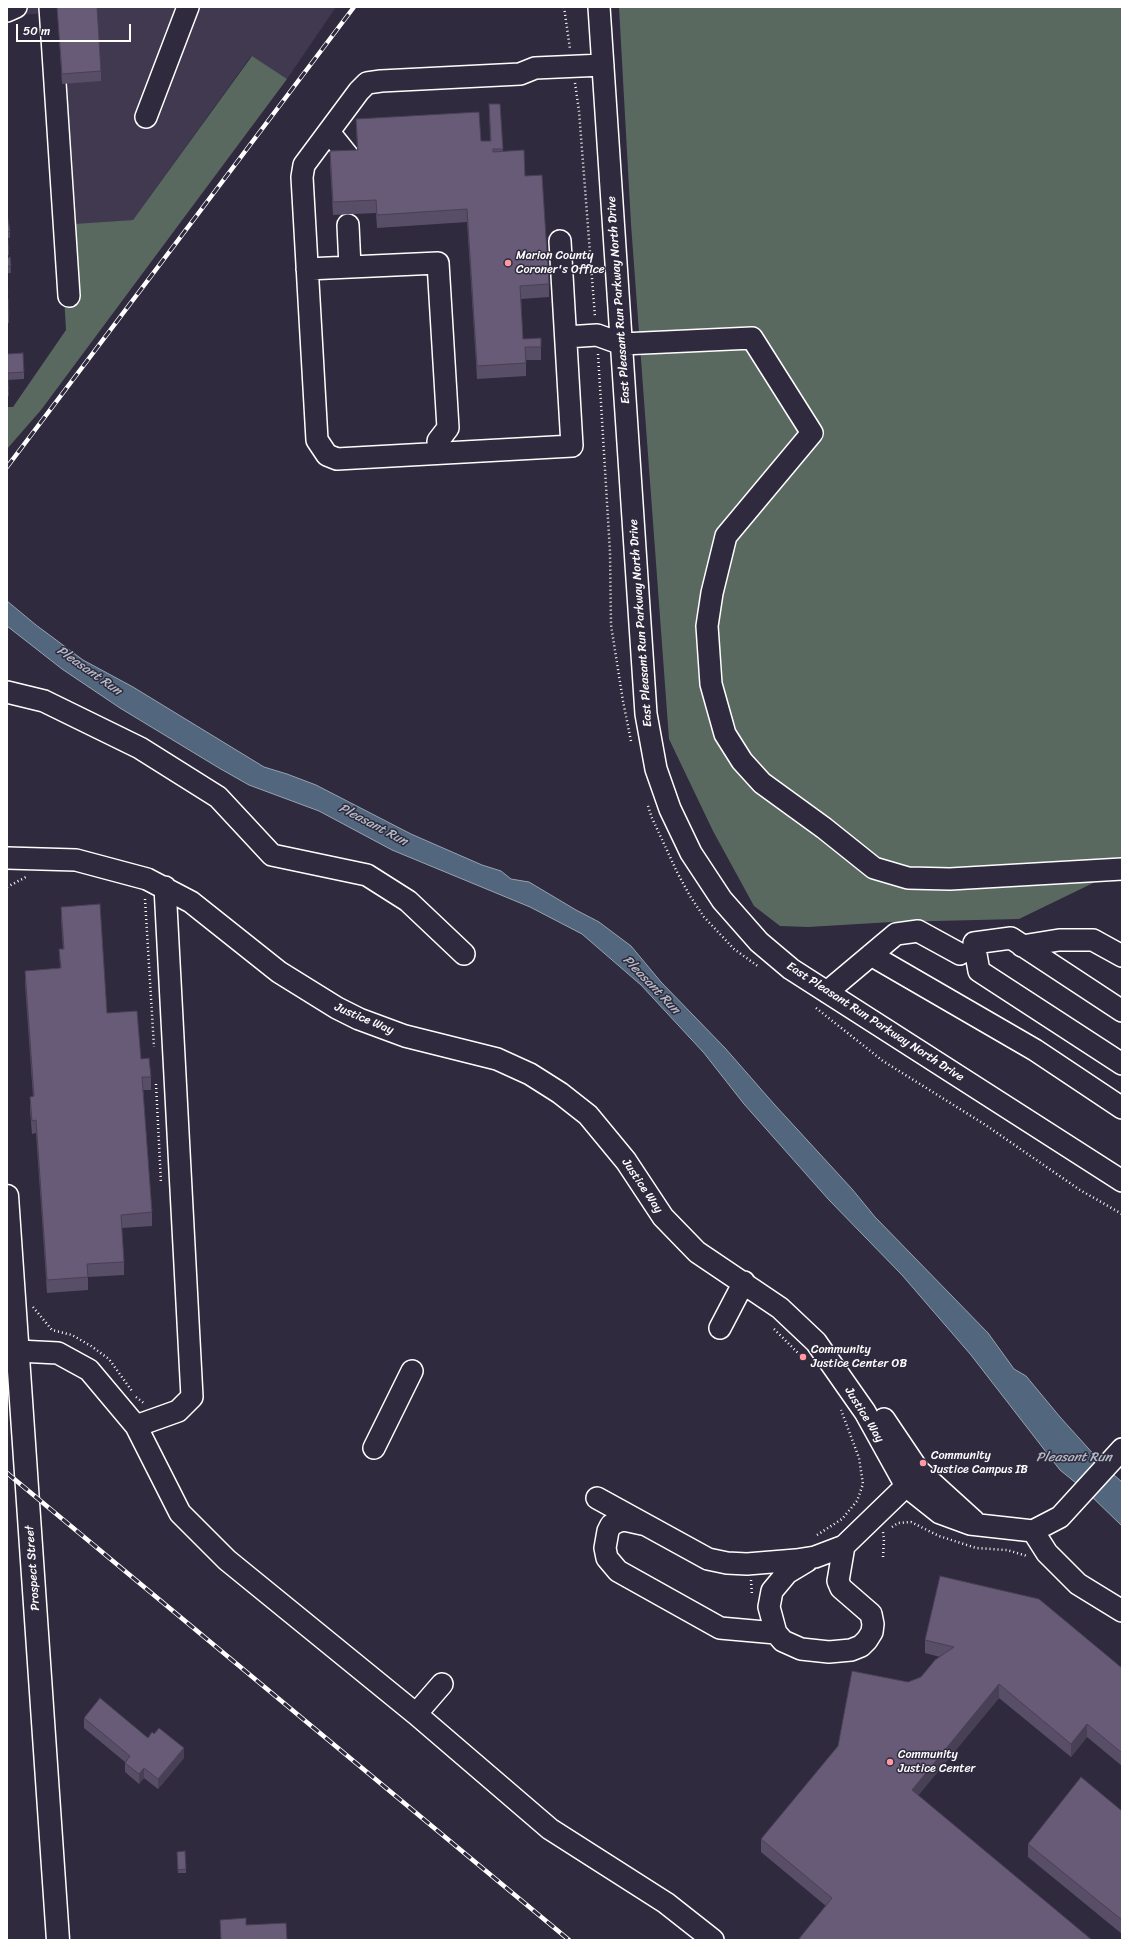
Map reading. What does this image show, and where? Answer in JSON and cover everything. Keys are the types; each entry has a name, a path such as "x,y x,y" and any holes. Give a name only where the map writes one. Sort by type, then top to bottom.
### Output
{"main road":[{"name":"Prospect Street","path":"7,1196 58,1940"}],"street":[{"path":"7,11 16,7"},
{"path":"50,7 69,296"},
{"path":"146,117 188,7"},
{"name":"East Pleasant Run Parkway North Drive","path":"599,7 646,714 660,783 670,809 691,853 722,900 759,942 792,969 1122,1181"},
{"path":"560,241 572,446 337,459 327,455 318,440 302,177 304,165 359,91 367,83 520,74 535,68 603,65"},
{"path":"329,132 349,157 349,164"},
{"path":"348,225 350,267"},
{"path":"308,269 438,263 448,428 438,440 439,453"},
{"path":"566,338 597,335 622,344 710,338 752,338 812,432 726,536 712,593 707,626 711,684 725,734 742,761 762,783 824,828 874,868 908,878 950,879 1122,868"},
{"path":"7,692 44,701 140,748 218,797 272,855 367,875 408,901 464,954"},
{"name":"Justice Way","path":"7,858 76,860 147,879 165,887 191,902 279,972 337,1008 359,1019 405,1036 497,1059 530,1074 560,1093 588,1115 626,1162 663,1217 692,1247 780,1308 816,1342 842,1395 865,1412 906,1486 940,1513 977,1524 1033,1531"},
{"path":"136,1426 178,1411 192,1397 165,887"},
{"path":"827,992 896,934 918,931 960,954"},
{"path":"1122,1010 1011,938 974,943 979,971 1122,1064"},
{"path":"1022,946 1059,940 1093,940 1122,956"},
{"path":"872,955 1035,1050 1122,1108"},
{"path":"720,1328 744,1282"},
{"path":"18,1351 58,1353 89,1370 136,1426 180,1513 226,1560 416,1714 550,1829 666,1903 713,1940"},
{"path":"374,1448 412,1371"},
{"path":"842,1395 869,1398 919,1470 977,1524"},
{"path":"1122,1449 1060,1517 1033,1531 1047,1553 1078,1584 1122,1611"},
{"path":"813,1548 795,1569 787,1573 778,1583 769,1600 770,1616 776,1633 783,1641 792,1646 812,1651 839,1652 851,1650 861,1646 872,1632 871,1614 840,1588 838,1581 844,1546 906,1486"},
{"path":"597,1498 708,1559 727,1563 771,1563 813,1548 844,1546"},
{"path":"646,1525 624,1520 611,1525 606,1537 605,1548 607,1558 618,1571 720,1628 776,1633"},
{"path":"795,1569 818,1571 838,1581"},
{"path":"416,1714 442,1684"}],"path":[{"path":"145,894 154,1049"},
{"path":"155,1078 161,1186"},
{"path":"32,1306 52,1330 72,1335 109,1359 125,1378 135,1396 145,1404 150,1403"},
{"path":"772,1327 807,1361"},
{"path":"813,1548 842,1519 857,1501 863,1484 859,1458 842,1395"},
{"path":"888,1529 898,1523 911,1522 940,1536 976,1548 1007,1550 1026,1555 1030,1558"},
{"path":"882,1527 884,1538 883,1557"}],"shaded area":[{"path":"7,7 46,7 47,13 7,16"},
{"path":"56,7 336,7 287,79 251,56 133,220 69,225"}],"green space":[{"path":"619,7 1122,7 1122,869 1019,919 892,922 808,927 780,926 754,906 713,831 669,739 631,224"},
{"path":"252,56 287,79 41,410 7,449 7,407 13,407 66,330 60,225 133,220"}],"water":[{"name":"Pleasant Run","path":"7,601 83,660 133,687 264,767 316,785 411,834 482,865 501,871 511,879 529,882 599,922 631,946 661,982 725,1048 852,1189 875,1217 988,1333 1014,1369 1026,1376 1060,1417 1106,1468 1122,1482 1122,1526 1087,1492 1060,1470 971,1355 902,1275 829,1200 744,1104 704,1053 641,985 582,934 530,907 392,850 319,811 249,785 219,768 120,708 62,669 7,626"}],"building":[{"path":"57,7 97,7 101,71 62,74"},
{"name":"Marion County Coroner's Office","path":"489,104 500,104 503,149 493,149 493,152 524,150 525,176 542,175 549,284 520,286 523,339 541,338 541,347 525,347 526,363 477,366 467,209 377,215 376,200 333,202 330,151 358,150 356,119 479,112 481,141 491,141"},
{"path":"7,214 10,231 7,232"},
{"path":"8,239 9,249 7,249"},
{"path":"10,257 11,266 7,266 7,258"},
{"path":"8,298 9,316 7,316"},
{"path":"23,353 24,372 7,373 7,354"},
{"path":"8,380 9,389 7,389"},
{"path":"100,904 107,1013 137,1011 141,1059 149,1058 151,1077 142,1077 152,1212 121,1215 124,1262 87,1264 88,1277 47,1280 36,1120 32,1121 30,1097 34,1096 25,971 61,968 59,949 64,949 61,907"},
{"name":"Community Justice Center","path":"940,1576 1039,1599 1122,1668 1122,1753 1087,1724 1071,1744 999,1684 912,1790 1092,1940 798,1940 832,1898 761,1839 838,1746 852,1671 908,1682 921,1677 935,1660 954,1647 925,1640"},
{"path":"100,1698 148,1738 152,1732 154,1734 159,1728 184,1748 158,1779 144,1768 139,1774 125,1763 130,1756 84,1718"},
{"path":"1081,1777 1122,1811 1122,1920 1028,1844"},
{"path":"185,1851 186,1869 178,1870 177,1852"},
{"path":"246,1918 246,1925 286,1923 287,1940 221,1940 220,1920"}],"railway":[{"path":"7,467 354,7"},
{"path":"7,1473 569,1940"}],"place":[{"name":"Marion County Coroner's Office","path":"508,263"},
{"name":"Community Justice Center OB","path":"803,1357"},
{"name":"Community Justice Campus IB","path":"923,1463"},
{"name":"Community Justice Center","path":"890,1762"}]}
